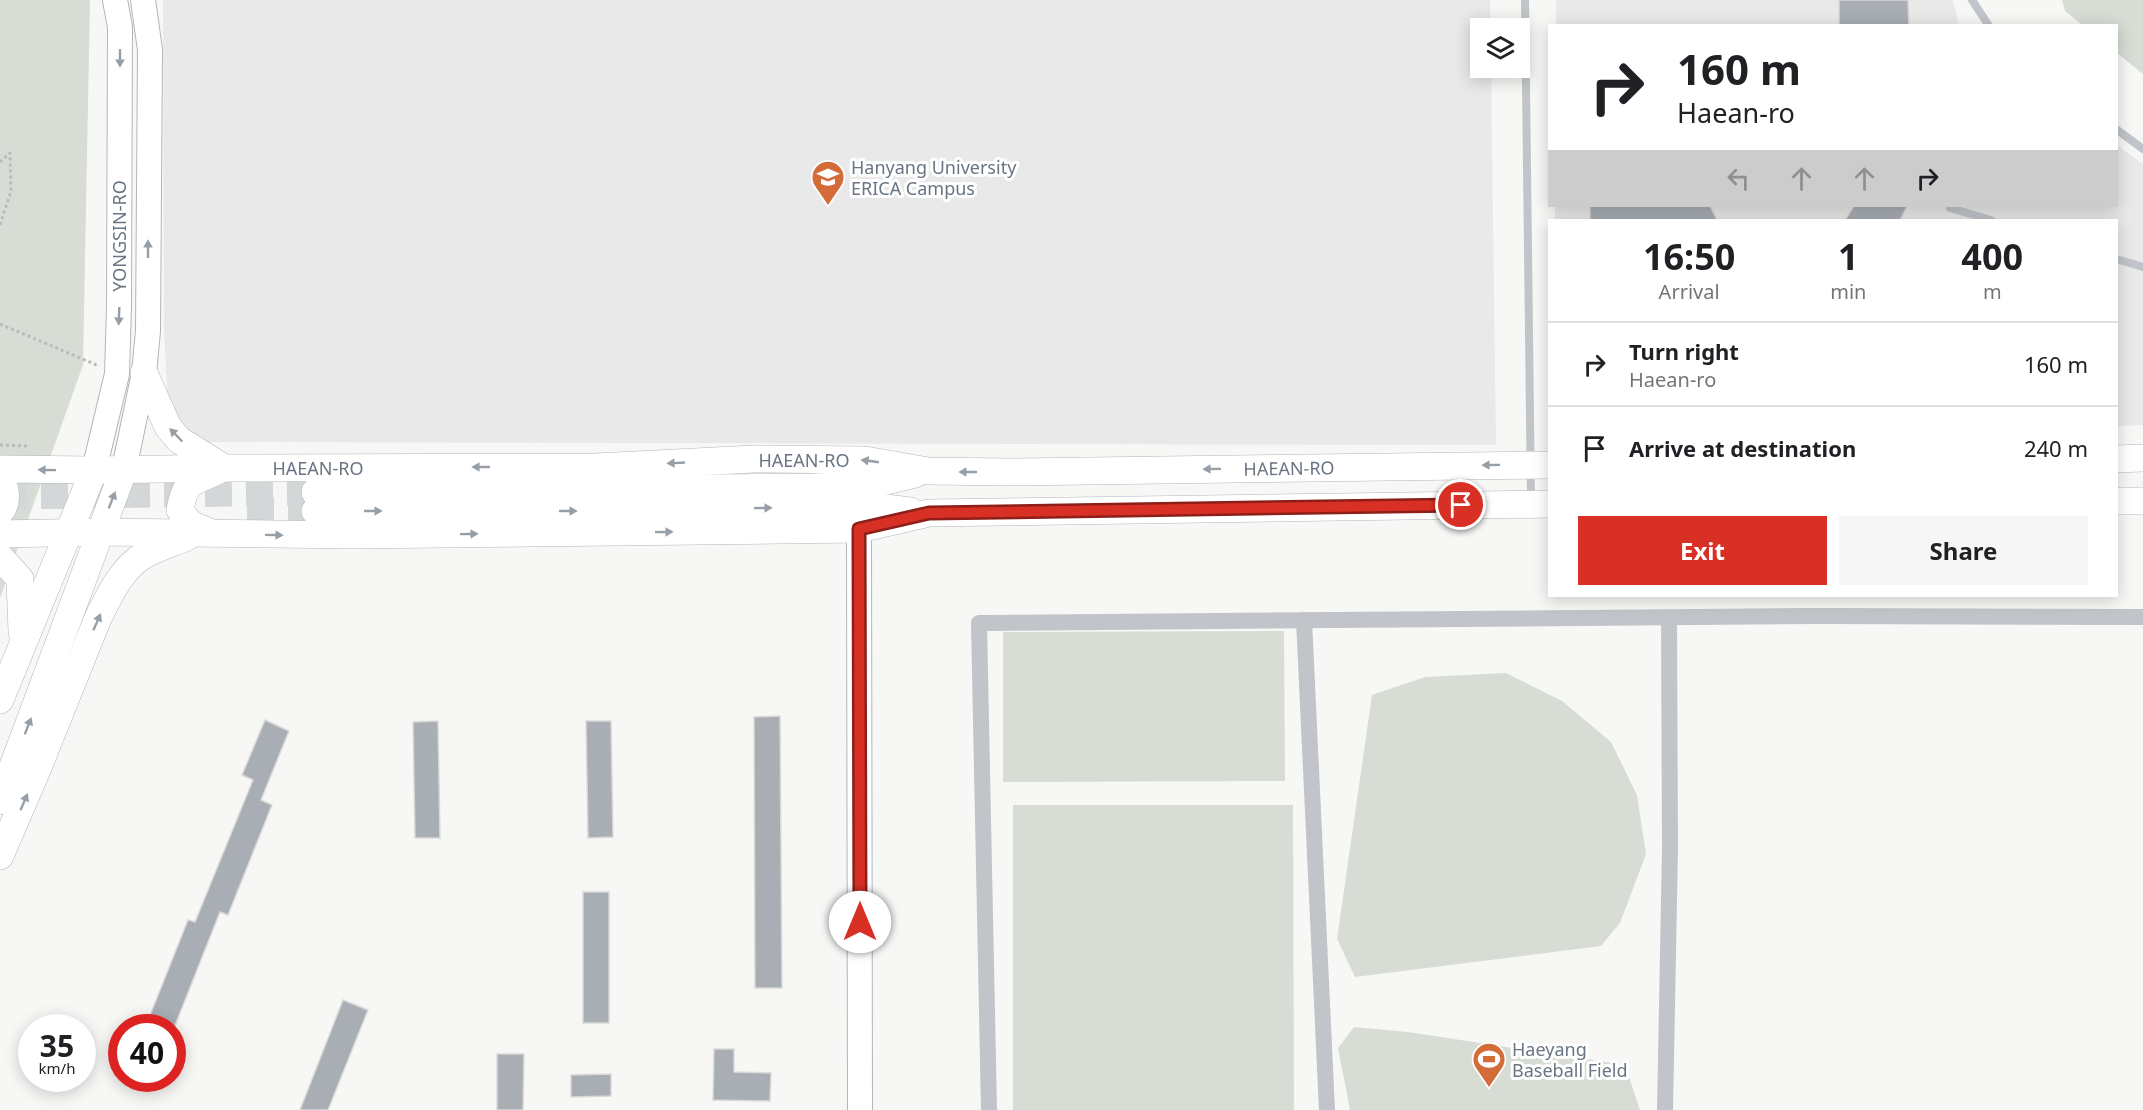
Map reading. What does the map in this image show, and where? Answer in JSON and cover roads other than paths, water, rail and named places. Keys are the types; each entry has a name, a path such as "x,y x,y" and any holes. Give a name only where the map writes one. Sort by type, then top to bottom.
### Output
{"main road":[{"name":"YONGSIN-RO","path":"94,471 117,374 120,27 115,0"},
{"name":"YONGSIN-RO","path":"124,469 144,373 148,331 150,50 143,0"},
{"path":"144,373 168,427 179,440 224,468"},
{"path":"2118,459 2143,458"},
{"name":"HAEAN-RO","path":"0,469 94,471 224,468 596,467 773,459 866,460 928,471 1540,465"},
{"path":"203,535 190,524 180,510 184,490 190,483 224,468"},
{"path":"0,801 124,469"},
{"path":"0,700 94,471"},
{"path":"928,471 868,485 315,501 619,512 861,506 929,513 1540,504"},
{"path":"0,479 6,492 4,507 0,512"},
{"path":"2118,501 2143,501"},
{"path":"0,534 100,532 354,536 859,529 929,513"},
{"path":"859,529 860,1110"},
{"path":"0,856 110,594 124,572 143,556 203,535"},
{"path":"0,557 20,579 22,646"}],"street":[{"path":"989,1110 979,623 2143,617"},
{"path":"1665,1110 1670,848 1669,618"},
{"path":"1304,620 1327,1110"}],"lane":[{"path":"1526,0 1540,504"},
{"path":"1972,0 1988,24"},
{"path":"2118,130 2143,149"},
{"path":"1950,207 1988,219"},
{"path":"2118,260 2143,267"}],"tunnel":[{"path":"0,496 315,492"},
{"path":"247,511 315,511"}],"place":[{"name":"Hanyang University ERICA Campus","path":"828,206"},
{"name":"Haeyang Baseball Field","path":"1489,1088"}]}
